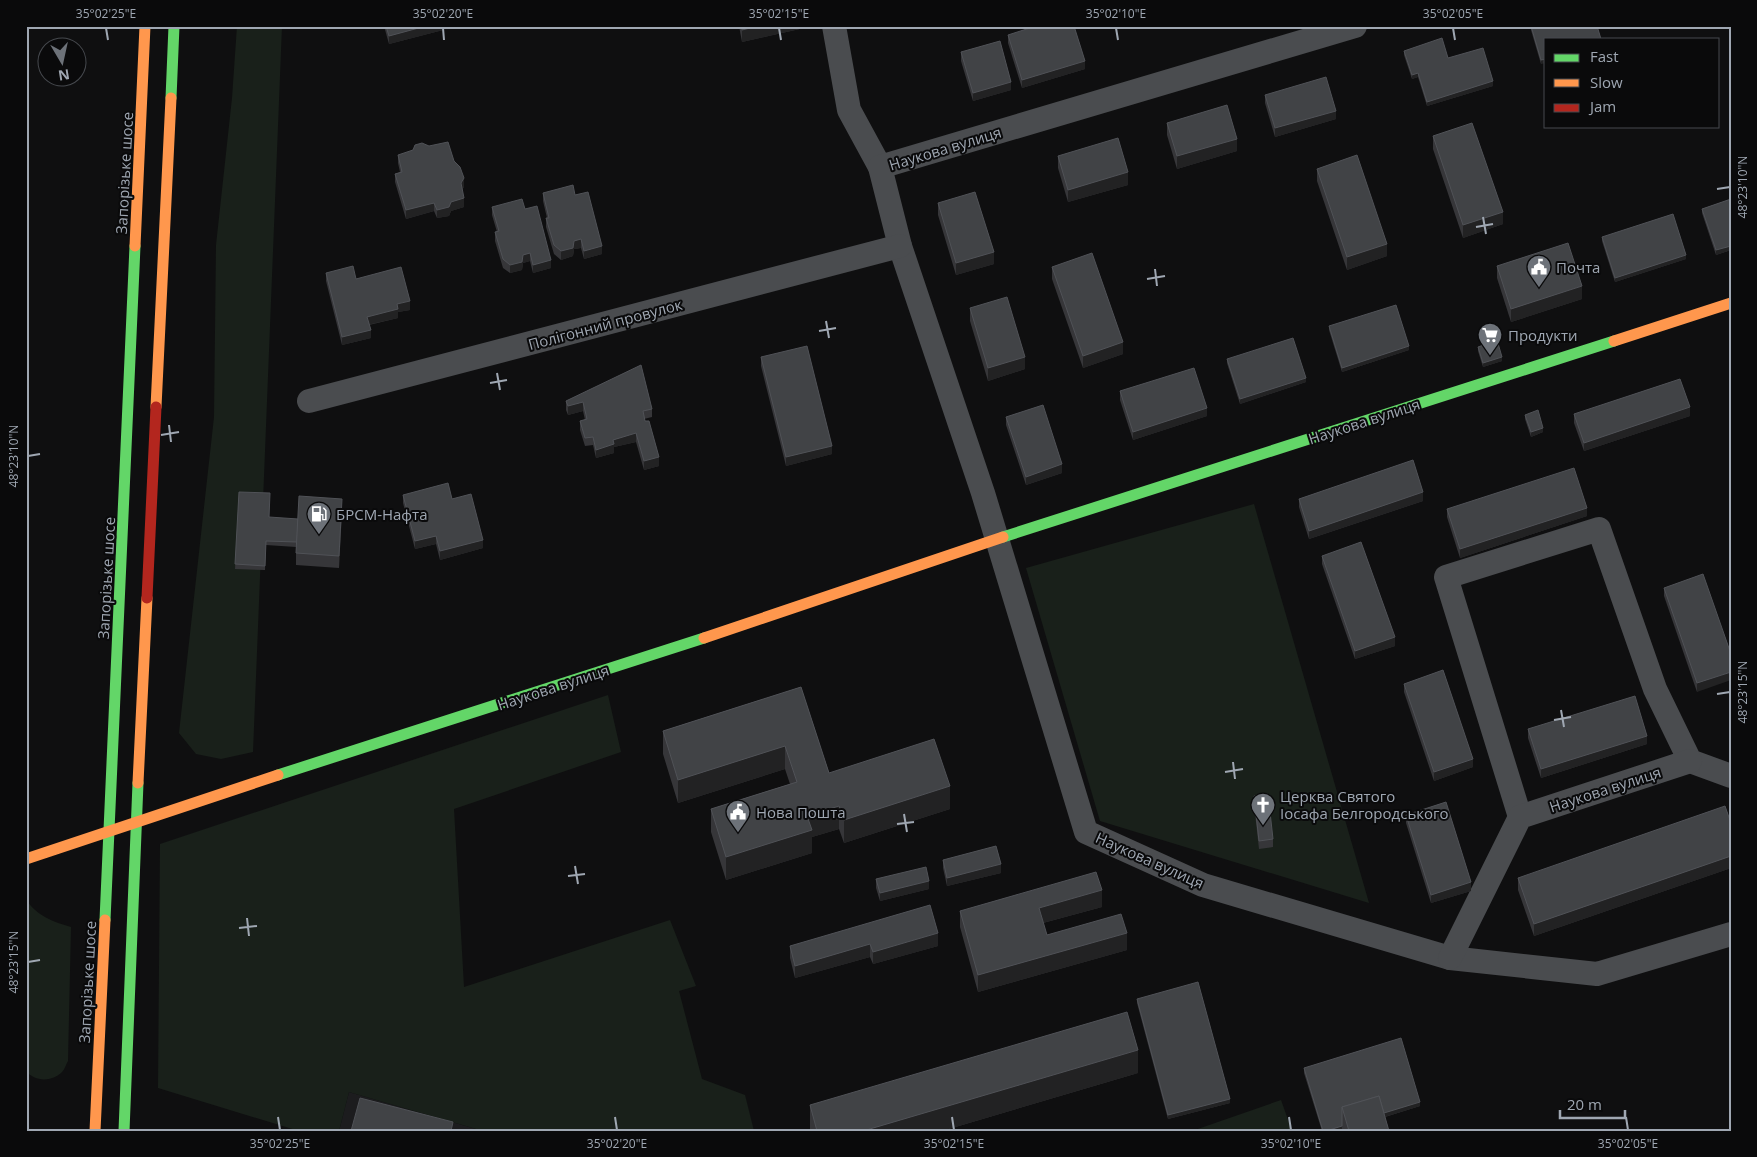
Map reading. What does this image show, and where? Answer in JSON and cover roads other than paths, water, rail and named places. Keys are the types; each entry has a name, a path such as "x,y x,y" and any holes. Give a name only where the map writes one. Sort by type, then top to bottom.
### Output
{"main road":[{"name":"Запорізьке шосе","path":"94,1131 145,26"},
{"path":"124,1131 136,823 174,26"},
{"name":"Наукова вулиця","path":"26,859 232,790 614,668 996,539 1731,303"}],"street":[{"path":"834,26 849,110 880,167"},
{"name":"Наукова вулиця","path":"1355,26 880,167 900,246 996,539 1086,832 1203,885 1450,958 1598,974 1731,934"},
{"name":"Полігонний провулок","path":"309,401 900,246"},
{"path":"1450,958 1520,817 1446,577 1599,529 1655,689 1690,761 1731,776"},
{"name":"Наукова вулиця","path":"1520,817 1690,761"}],"place":[{"name":"Почта","path":"1539,288"},
{"name":"Продукти","path":"1490,356"},
{"name":"БРСМ-Нафта","path":"319,535"},
{"name":"Церква Святого Іосафа Белгородського","path":"1263,826"},
{"name":"Нова Пошта","path":"738,833"}]}
